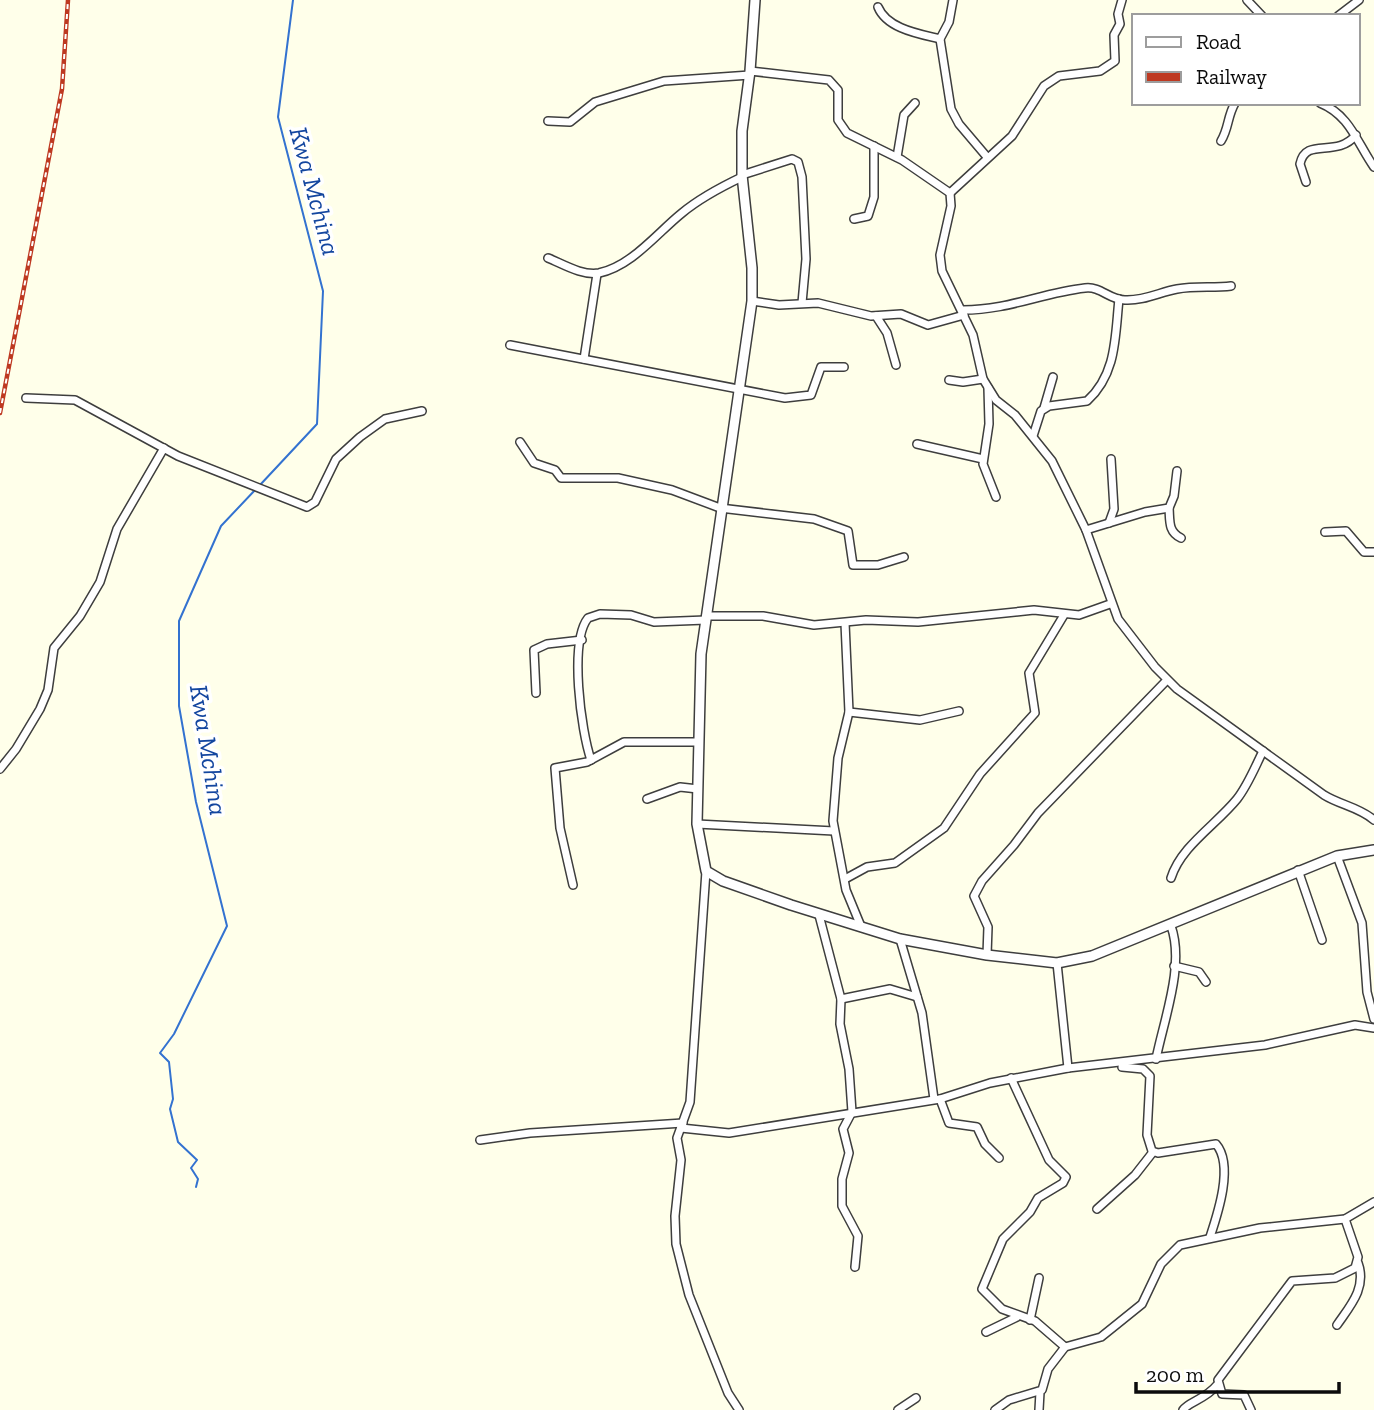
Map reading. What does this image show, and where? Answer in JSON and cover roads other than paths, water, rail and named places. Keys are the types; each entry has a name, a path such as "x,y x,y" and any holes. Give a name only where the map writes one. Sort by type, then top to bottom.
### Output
{"street":[{"path":"739,1410 724,1383 689,1295 676,1244 675,1216 681,1160 677,1138 690,1102 706,871 697,824 701,654 720,508 742,387 752,301 751,256 742,176 742,131 750,73 755,0"},
{"path":"953,0 949,22 940,39 951,109 959,124 987,157"},
{"path":"1122,0 1118,14 1120,22 1114,35 1115,61 1100,71 1066,75 1052,80 1037,93 1012,136 950,193 940,262 944,279 964,312 988,388 1033,436 1052,461 1086,530 1110,604 1127,633 1167,680 1339,804 1359,809 1374,820"},
{"path":"1247,0 1260,14"},
{"path":"1341,14 1359,0"},
{"path":"878,7 880,12 907,31 940,39"},
{"path":"548,121 569,122 595,102 664,81 750,73 822,79 835,84 842,128 854,138 897,158 950,193"},
{"path":"897,158 904,115 915,103"},
{"path":"1221,141 1228,130 1227,117 1234,105"},
{"path":"1323,105 1339,114 1356,135 1374,167"},
{"path":"1306,182 1300,164 1305,153 1313,148 1346,146 1356,135"},
{"path":"854,219 868,216 873,207 874,146"},
{"path":"548,258 580,271 597,274 630,257 690,207 742,176 792,159 798,162 802,177 806,259 802,303"},
{"path":"584,359 597,274"},
{"path":"752,301 826,304 876,316 901,314 929,325 964,312 1005,308 1064,290 1092,287 1119,299 1154,297 1177,289 1231,286"},
{"path":"1044,408 1077,405 1092,397 1106,376 1113,355 1118,331 1119,299"},
{"path":"876,316 887,333 895,365"},
{"path":"510,345 707,385 742,387 785,398 807,397 812,393 821,367 844,367"},
{"path":"1033,436 1053,377"},
{"path":"949,380 963,382 983,379"},
{"path":"988,388 989,424 984,458 985,474 996,496"},
{"path":"26,398 75,400 209,470 307,507 313,505 336,459 359,437 385,419 422,411"},
{"path":"520,442 534,463 555,470 561,478 618,478 672,490 720,508 788,514 835,524 848,531 853,565 878,565 904,557"},
{"path":"917,444 984,458"},
{"path":"0,769 16,749 40,709 48,690 54,648 80,616 100,582 117,529 164,448"},
{"path":"1109,523 1114,509 1111,459"},
{"path":"1177,471 1174,496 1169,508 1170,527 1173,534 1181,538"},
{"path":"1086,530 1169,508"},
{"path":"1325,532 1346,531 1364,552 1374,552"},
{"path":"591,760 582,728 578,669 585,622 596,614 631,615 654,622 763,617 806,624 845,624 866,620 918,622 1034,610 1064,615 1086,614 1110,604"},
{"path":"845,879 867,867 895,863 944,828 980,774 1035,713 1029,673 1064,615"},
{"path":"845,624 849,712 838,758 834,831 845,879 860,924"},
{"path":"536,693 534,650 547,644 582,640"},
{"path":"987,955 988,927 974,896 982,881 1038,813 1167,680"},
{"path":"849,712 920,720 959,711"},
{"path":"573,884 560,828 554,771 564,764 591,760 624,742 698,742"},
{"path":"1171,878 1176,865 1237,799 1263,751"},
{"path":"647,799 680,787 698,789"},
{"path":"697,824 834,831"},
{"path":"706,871 723,881 820,915 860,924 900,939 987,955 1057,963 1092,956 1171,926 1298,870 1338,856 1374,850"},
{"path":"1338,856 1362,923 1367,992 1374,1019"},
{"path":"1298,870 1322,940"},
{"path":"820,915 841,999 840,1024 849,1069 852,1112 843,1129 849,1153 842,1206 858,1236 855,1267"},
{"path":"1156,1059 1174,966 1176,946 1171,926"},
{"path":"900,939 917,997 937,1099 949,1123 977,1127 985,1144 999,1158"},
{"path":"1057,963 1068,1068"},
{"path":"1174,966 1199,972 1206,982"},
{"path":"841,999 890,989 917,997"},
{"path":"480,1140 530,1133 682,1126 729,1133 937,1099 1011,1078 1068,1068 1115,1065 1265,1045 1355,1025 1374,1028"},
{"path":"1115,1065 1143,1069 1150,1076 1147,1136 1153,1152"},
{"path":"1011,1078 1049,1160 1066,1177 1063,1183 1038,1198 1030,1212 1003,1239 982,1285 986,1297 1017,1317 1030,1320 1066,1347"},
{"path":"1097,1209 1135,1175 1153,1152 1206,1143 1216,1144 1224,1166 1210,1237"},
{"path":"1039,1410 1040,1392 1048,1369 1066,1347 1095,1340 1116,1328 1142,1304 1155,1274 1172,1252 1187,1242 1260,1228 1345,1220 1374,1202"},
{"path":"1337,1325 1359,1292 1362,1280 1345,1220"},
{"path":"1183,1410 1186,1405 1204,1399 1217,1385 1292,1281 1335,1278 1358,1263"},
{"path":"1030,1320 1040,1278"},
{"path":"986,1332 1017,1317"},
{"path":"1217,1385 1222,1394 1244,1395 1251,1410"},
{"path":"995,1410 1009,1400 1040,1392"},
{"path":"898,1410 916,1398"}],"waterway":[{"name":"Kwa Mchina","path":"260,485 317,424 323,291 278,117 293,0"},
{"name":"Kwa Mchina","path":"196,1187 198,1179 191,1168 197,1160 178,1142 170,1109 173,1099 169,1062 160,1053 174,1034 227,926 196,802 179,706 179,621 221,526 256,489"}],"railway":[{"path":"0,413 62,89 68,0"}]}
